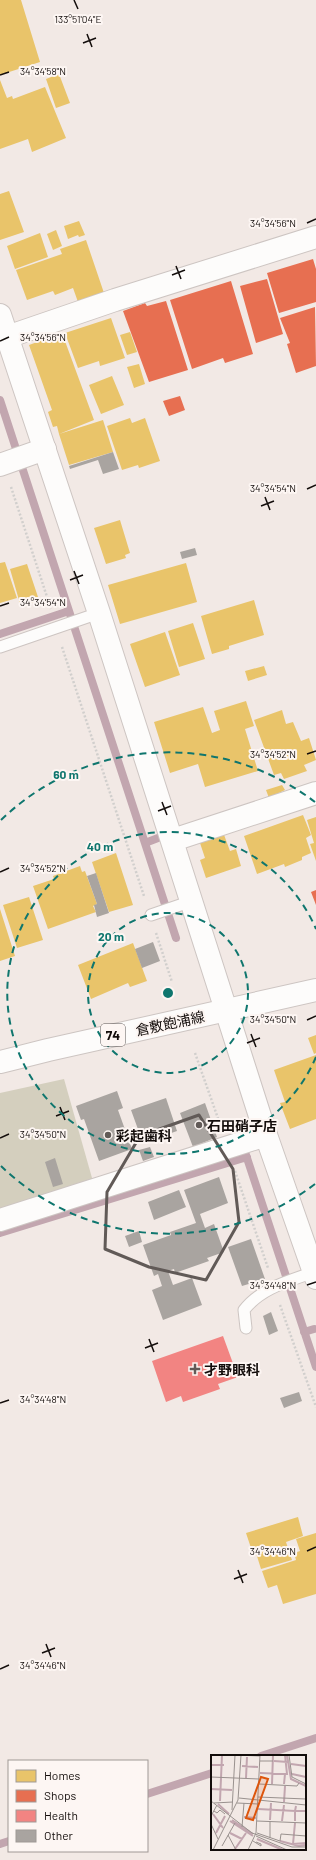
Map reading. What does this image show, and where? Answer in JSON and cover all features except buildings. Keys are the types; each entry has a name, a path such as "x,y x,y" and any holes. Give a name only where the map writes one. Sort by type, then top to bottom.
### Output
{"street":[{"path":"311,1276 245,1142 227,1011 184,904 173,840 90,616 16,459 3,328 115,300 316,236"},
{"path":"173,840 316,793"},
{"name":"倉敷飽浦線","path":"0,1062 316,990"},
{"path":"0,1220 245,1142"}],"lane":[{"path":"0,647 90,616"},
{"path":"153,914 184,904"},
{"path":"246,1328 244,1310 254,1299 278,1285 311,1276"}],"path":[{"path":"16,459 51,609"},
{"path":"60,627 58,636 153,914 172,982"},
{"path":"195,1053 245,1142"}],"highlighted area":[{"path":"199,1115 233,1169 239,1222 206,1280 149,1267 105,1249 107,1192 140,1136"}],"shaded area":[{"path":"64,1079 94,1185 0,1214 0,1093"}],"waterway":[{"path":"0,400 176,938"},
{"path":"0,634 69,611"},
{"path":"145,843 158,838"},
{"path":"245,1152 316,1367"},
{"path":"0,1233 247,1157"},
{"path":"304,1332 314,1329"},
{"path":"264,1755 316,1738"},
{"path":"148,1794 211,1773"},
{"path":"0,1844 8,1841"}],"place":[{"name":"石田硝子店","path":"199,1125"},
{"name":"彩起歯科","path":"108,1135"},
{"name":"才野眼科","path":"195,1369"}]}
